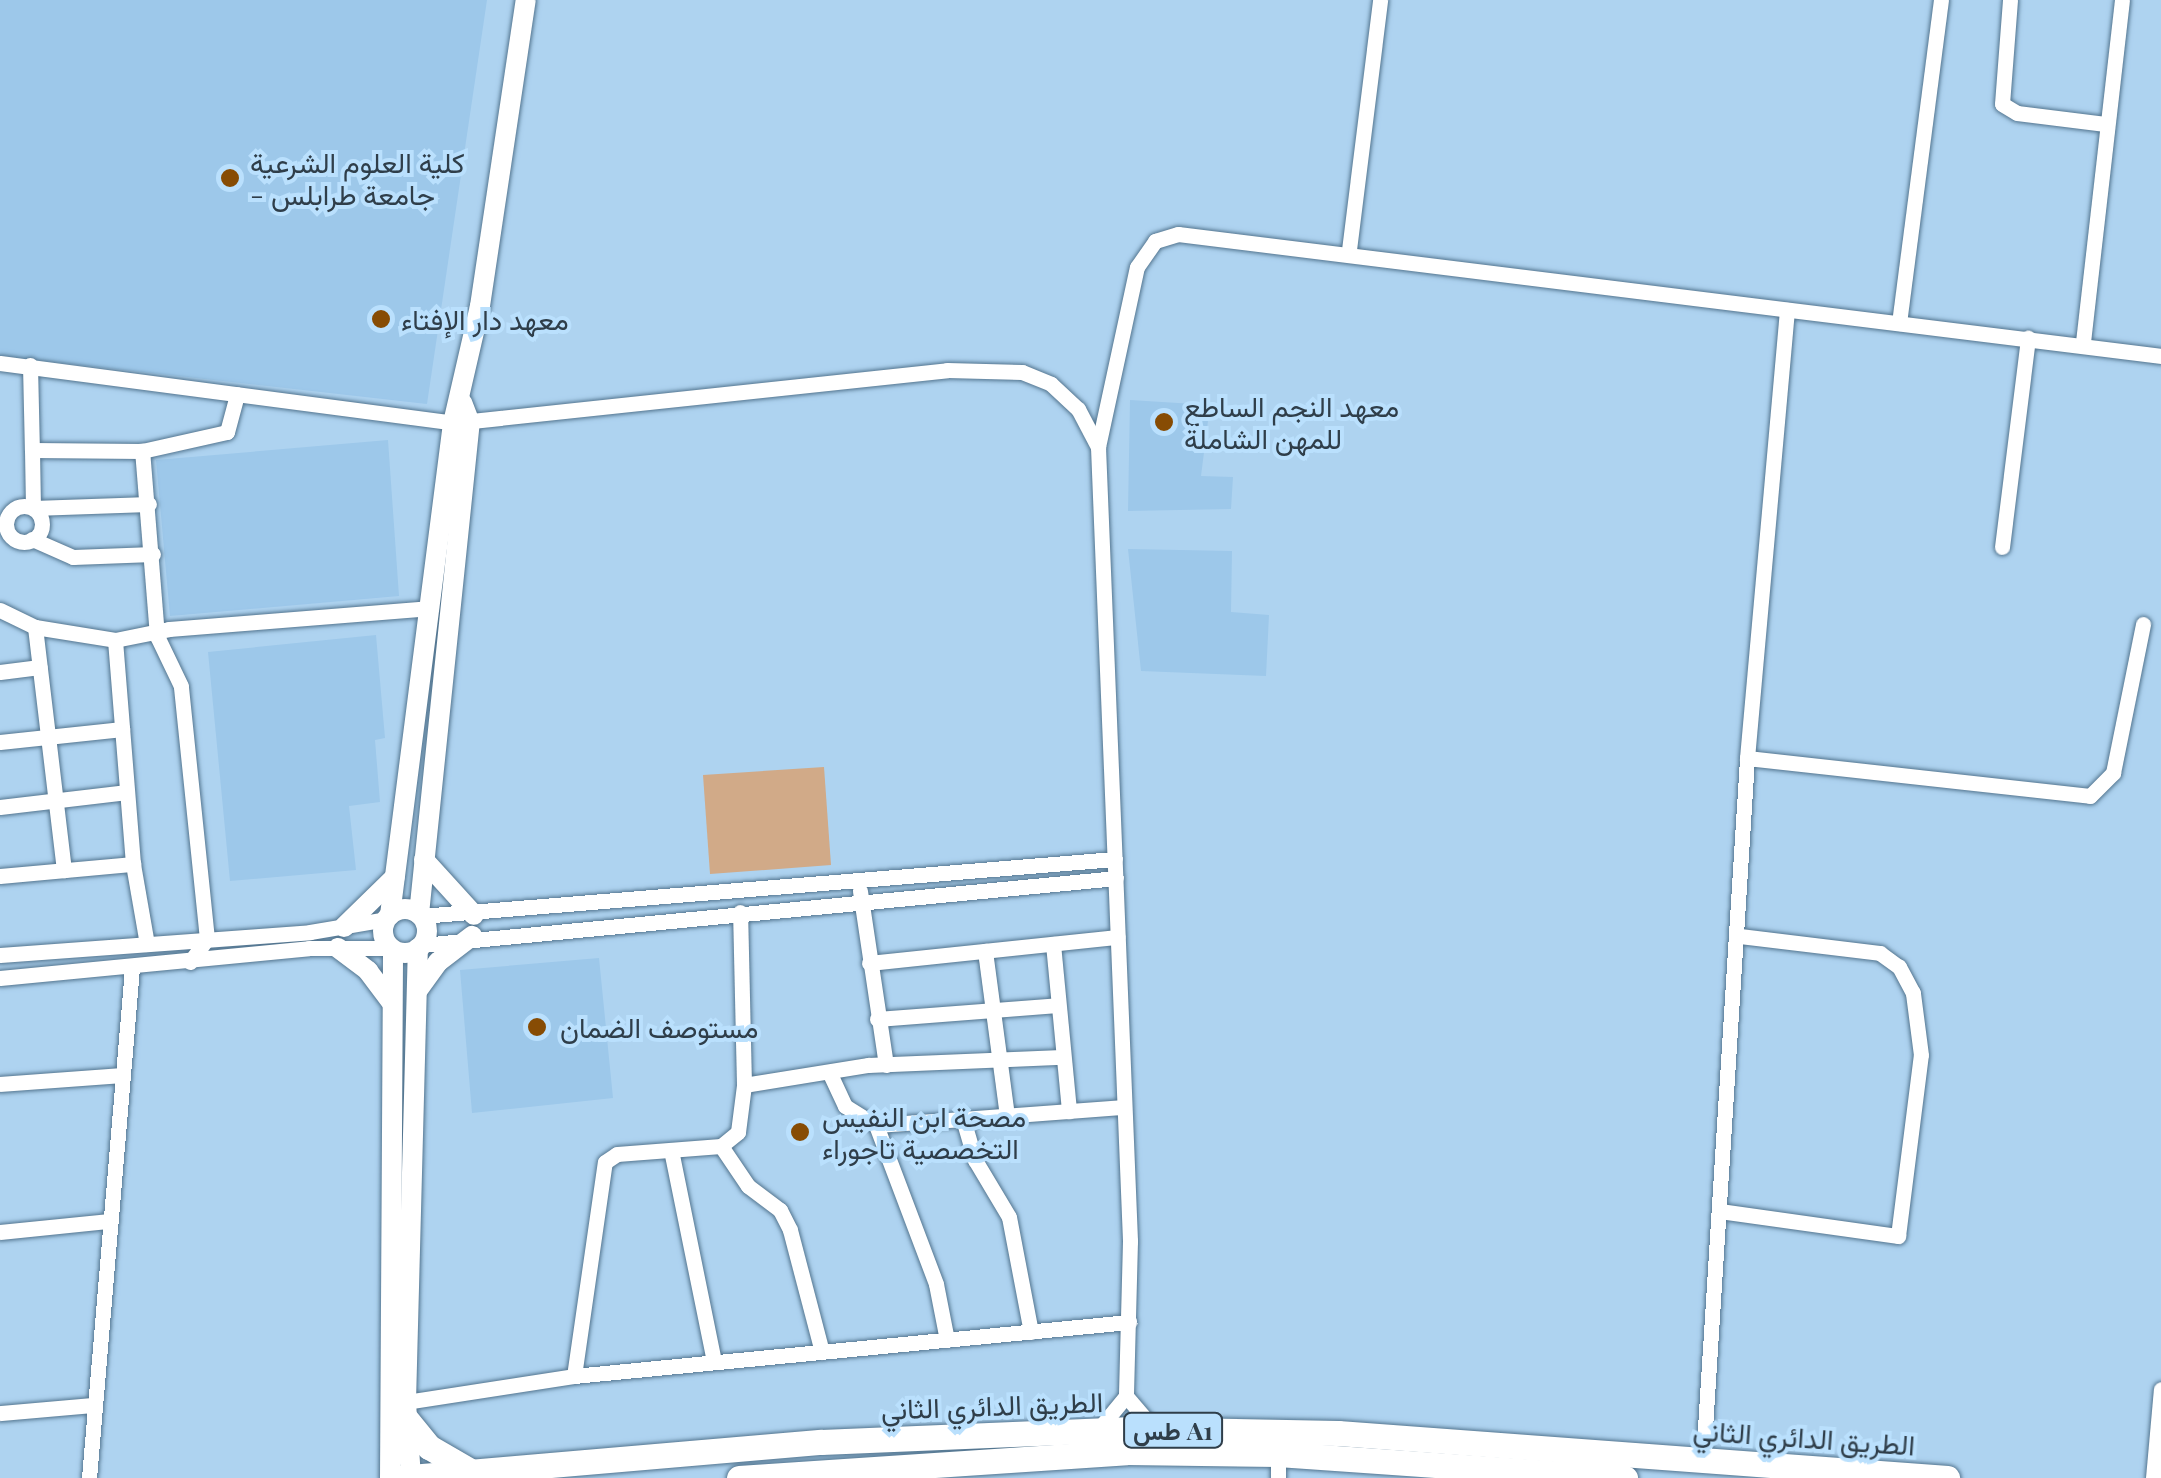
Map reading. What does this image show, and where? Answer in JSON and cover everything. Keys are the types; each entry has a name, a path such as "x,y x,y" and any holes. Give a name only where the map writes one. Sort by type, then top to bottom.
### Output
{"highway":[{"path":"407,1411 430,1447 472,1472"},
{"name":"الطريق الدائري الثاني","path":"399,1478 820,1442 1155,1430 1338,1433 1947,1478"},
{"name":"الطريق الدائري الثاني","path":"739,1478 1126,1452 1278,1466 1612,1477"}],"street":[{"path":"390,1478 392,949 383,937 398,871 431,608 526,0"},
{"path":"1349,250 1380,0"},
{"path":"1899,322 1941,0"},
{"path":"2010,0 2002,104 2017,112 2105,124"},
{"path":"2083,342 2122,0"},
{"path":"1097,1431 1126,1396 1129,1322 1098,447 1137,267 1156,240 1178,234 1349,250 1787,310 2083,342 2161,356"},
{"path":"1703,1460 1747,758 1787,310"},
{"path":"2002,547 2028,338"},
{"path":"0,362 461,423 870,377 1022,372 1051,384 1078,409 1098,447"},
{"path":"30,365 33,508 42,524 32,539"},
{"path":"32,450 142,451 227,432 238,394"},
{"path":"142,451 158,636 181,686 207,939 190,962"},
{"path":"411,1477 407,1411 414,997 454,476"},
{"path":"149,504 5,506 5,538 32,539 72,557 152,554"},
{"path":"0,610 35,627 115,640 158,636 169,629 431,608"},
{"path":"1747,758 2090,796 2114,773 2144,624"},
{"path":"35,627 64,870"},
{"path":"115,640 133,864 147,944"},
{"path":"0,672 40,668"},
{"path":"0,742 122,729"},
{"path":"0,807 128,792"},
{"path":"0,978 338,948 392,949 420,946 473,926 618,902 1115,859"},
{"path":"424,860 473,926"},
{"path":"0,876 133,864"},
{"path":"344,927 381,897 398,871"},
{"path":"896,878 898,896"},
{"path":"0,955 344,927 407,909 473,926 619,922 1116,878"},
{"path":"859,883 886,1065"},
{"path":"618,902 619,922"},
{"path":"574,1376 605,1162 610,1155 721,1146 738,1132 744,1084 740,912"},
{"path":"414,997 438,962 473,926"},
{"path":"1720,1211 1898,1236 1920,1055 1913,994 1898,967 1880,952 1738,936"},
{"path":"870,964 1118,938"},
{"path":"1053,944 1069,1111"},
{"path":"338,948 368,971 391,1002"},
{"path":"985,951 1006,1116"},
{"path":"89,1478 91,1404 132,968"},
{"path":"877,1019 1058,1005"},
{"path":"744,1084 831,1076 886,1065 1000,1063 1062,1056"},
{"path":"0,1084 122,1075"},
{"path":"831,1076 845,1106 876,1124 1124,1107"},
{"path":"963,1119 975,1160 1008,1216 1031,1332"},
{"path":"876,1124 936,1284 948,1340"},
{"path":"721,1146 748,1186 780,1210 790,1230 822,1352"},
{"path":"671,1150 714,1362"},
{"path":"0,1232 109,1221"},
{"path":"407,1411 574,1376 1129,1322"},
{"path":"2153,1478 2161,1389"},
{"path":"1126,1396 1155,1430"},
{"path":"0,1414 91,1404"}],"shaded area":[{"name":"كلية العلوم الشرعية - جامعة طرابلس","path":"0,0 487,0 427,404 0,356"},
{"path":"1130,400 1210,405 1201,476 1233,477 1231,509 1128,511"},
{"path":"388,440 399,596 170,616 156,460"},
{"path":"1128,549 1232,551 1231,612 1269,615 1266,676 1141,671"},
{"path":"376,635 385,738 375,740 380,802 349,806 356,870 230,881 208,652"},
{"path":"824,767 831,865 710,874 703,775"},
{"name":"مستوصف الضمان","path":"599,958 613,1098 472,1113 460,970"}],"place":[{"name":"كلية العلوم الشرعية - جامعة طرابلس","path":"230,178"},
{"name":"معهد دار الإفتاء","path":"381,319"},
{"name":"معهد النجم الساطع للمهن الشاملة","path":"1164,422"},
{"name":"مستوصف الضمان","path":"537,1027"},
{"name":"مصحة ابن النفيس التخصصية تاجوراء","path":"800,1132"}]}
